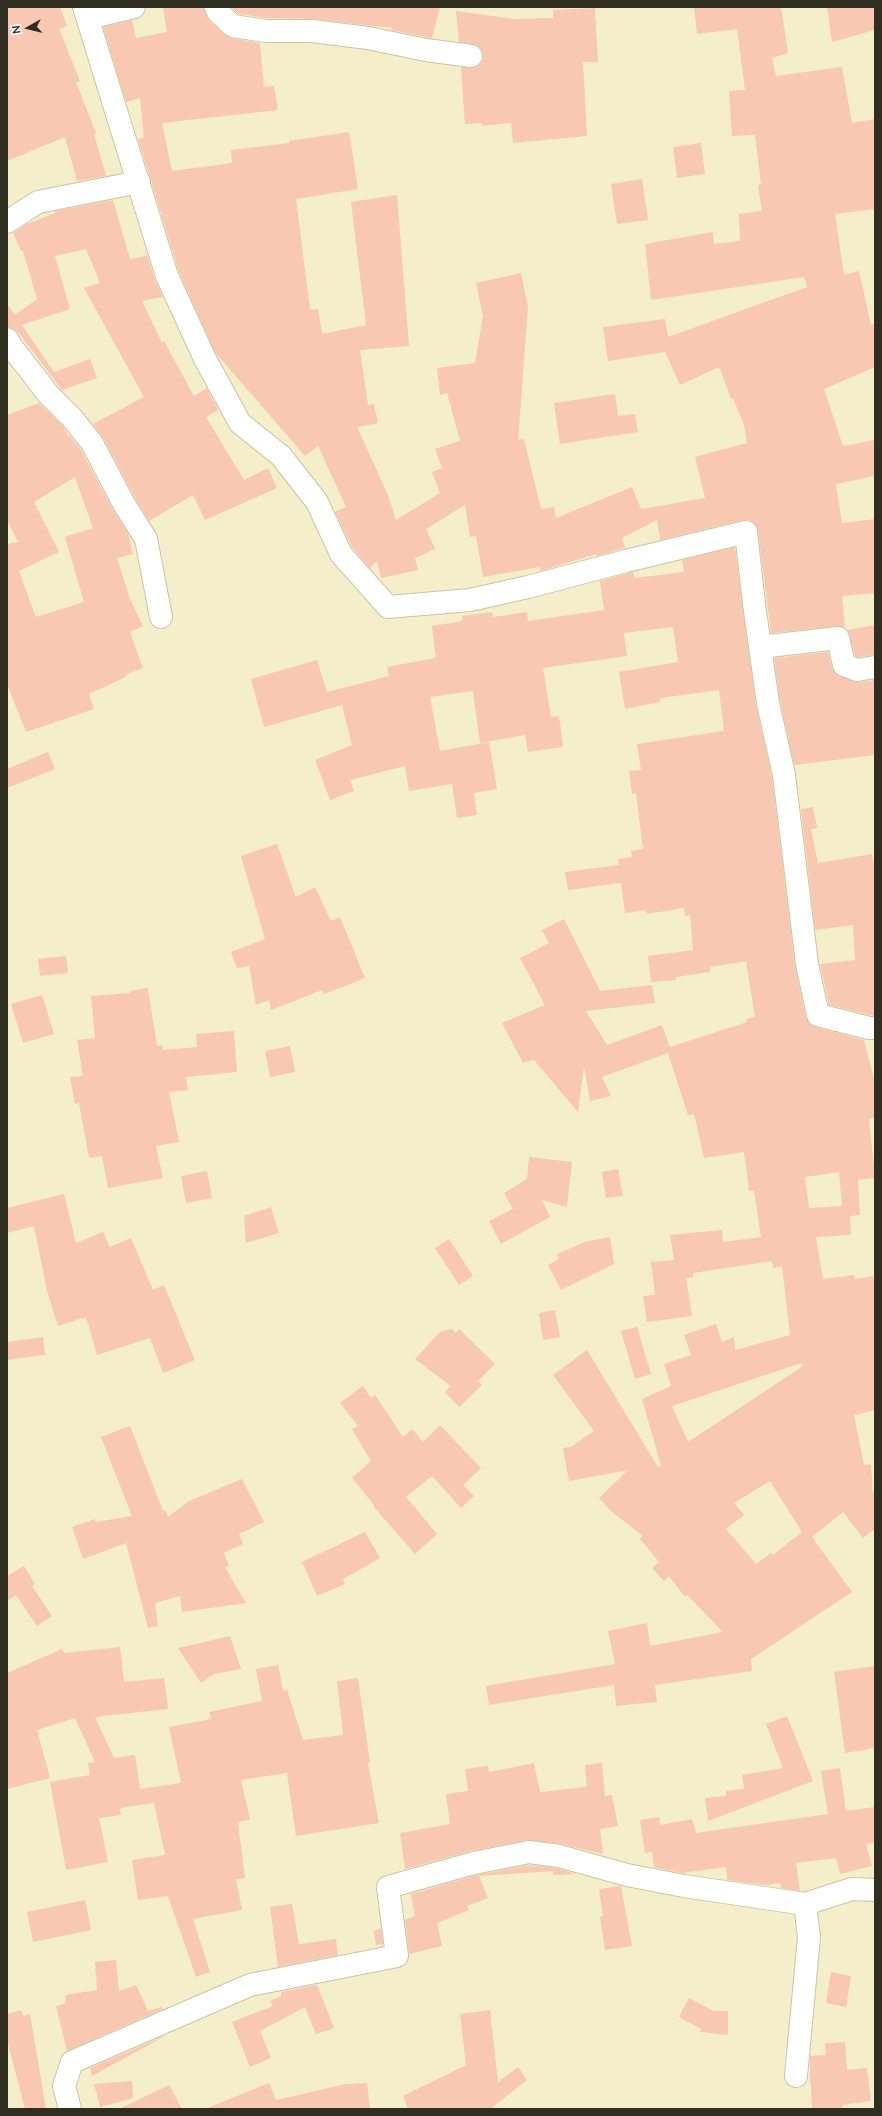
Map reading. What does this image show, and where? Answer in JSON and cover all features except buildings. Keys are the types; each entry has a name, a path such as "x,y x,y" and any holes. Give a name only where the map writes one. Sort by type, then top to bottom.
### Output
{"street":[{"path":"134,7 86,12 168,276 204,359 240,423 281,456 317,502 341,554 388,607 470,600 499,594 746,532 768,704 784,775 807,964 818,1015 869,1028 875,1028"},
{"path":"216,7 218,12 233,26 266,31 312,31 368,38 426,50 471,56"},
{"path":"7,222 38,202 139,182"},
{"path":"7,339 48,394 72,418 92,443 124,504 146,539 161,617"},
{"path":"760,647 838,638 844,665 857,670 875,667"},
{"path":"70,2109 64,2086 72,2062 250,1985 397,1956 388,1887 467,1865 528,1852 559,1856 627,1875 684,1886 805,1904 852,1889 875,1890"},
{"path":"796,2076 809,1938 805,1904"}]}
